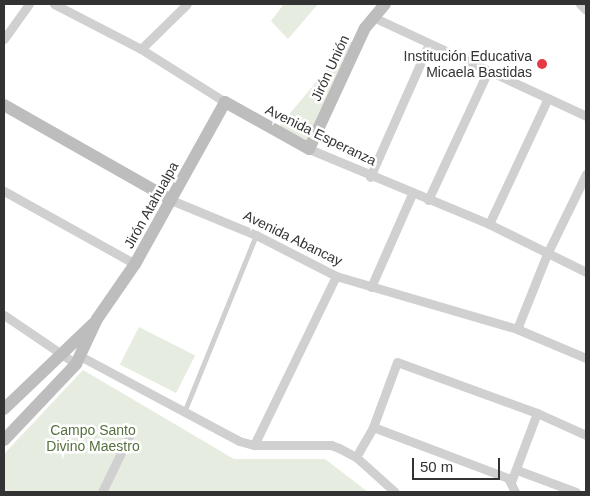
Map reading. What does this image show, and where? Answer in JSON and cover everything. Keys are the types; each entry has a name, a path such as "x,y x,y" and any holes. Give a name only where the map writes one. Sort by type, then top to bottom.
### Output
{"main road":[{"name":"Jirón Unión","path":"309,149 365,28 385,4"},
{"name":"Avenida Esperanza","path":"225,102 309,149"},
{"name":"Jirón Atahualpa","path":"4,440 78,360 97,319 135,264 225,102"},
{"name":"Avenida Abancay","path":"4,105 171,200"},
{"name":"Jirón Atahualpa","path":"4,409 60,352 97,319"}],"street":[{"path":"4,39 29,4"},
{"name":"Avenida Esperanza","path":"54,4 141,49 225,102"},
{"path":"141,49 187,4"},
{"path":"580,4 586,10"},
{"path":"374,17 488,73 586,116"},
{"path":"370,176 429,44"},
{"path":"428,200 488,73"},
{"path":"489,224 548,98"},
{"name":"Avenida Esperanza","path":"309,149 412,194 489,224 586,272"},
{"path":"517,329 547,254 586,174"},
{"path":"4,191 135,264"},
{"path":"371,287 412,194"},
{"name":"Avenida Abancay","path":"171,200 256,235 336,276 517,329 586,358"},
{"path":"254,445 336,276"},
{"path":"4,315 60,352 185,410 239,441 254,445 331,445 356,457 395,492"},
{"path":"356,457 373,427 397,362 537,413 586,435"},
{"path":"511,482 537,413"},
{"path":"373,427 411,439 511,482 515,492"},
{"path":"102,492 130,434"},
{"path":"517,470 576,492"}],"lane":[{"path":"185,410 256,235"}],"green space":[{"path":"284,4 318,4 288,39 271,21"},
{"path":"350,41 355,43 306,144 278,128"},
{"path":"139,327 195,356 176,393 120,364"},
{"name":"Campo Santo Divino Maestro","path":"83,370 234,459 325,459 368,492 4,492 4,454"}],"place":[{"name":"Institución Educativa Micaela Bastidas","path":"542,64"}]}
